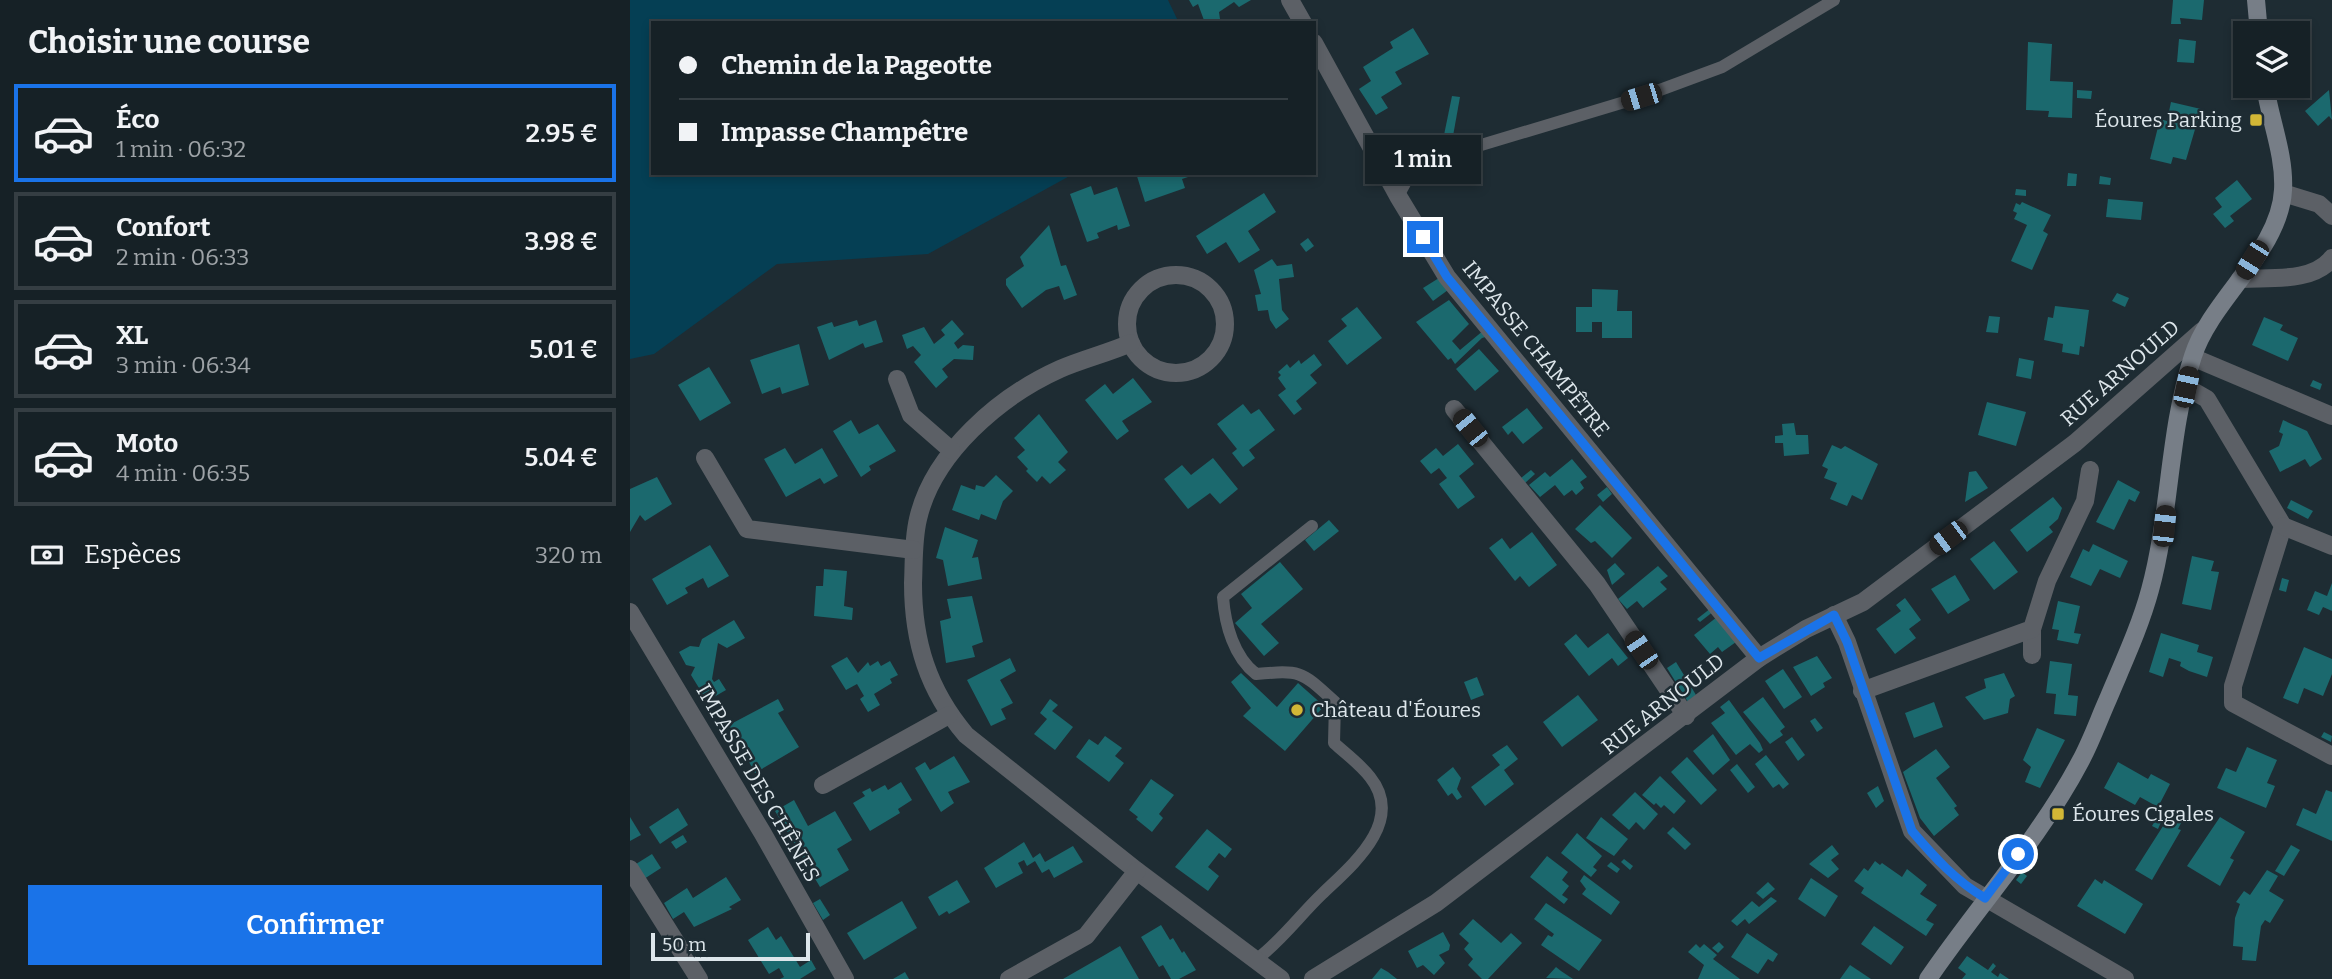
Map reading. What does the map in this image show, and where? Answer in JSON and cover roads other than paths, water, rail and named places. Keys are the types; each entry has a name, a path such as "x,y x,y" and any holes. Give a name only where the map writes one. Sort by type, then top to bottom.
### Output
{"street":[{"path":"1290,0 1302,21"},
{"path":"2256,0 2258,21"},
{"name":"IMPASSE CHAMPÊTRE","path":"1316,47 1398,196 1447,277 1759,658"},
{"path":"1928,979 2050,811 2081,761 2128,652 2150,591 2164,526 2174,430 2192,357 2202,331 2264,242 2277,215 2283,193 2284,171 2268,98"},
{"path":"2283,193 2330,209"},
{"path":"2240,279 2305,274 2316,271 2332,258"},
{"path":"1182,275 1198,279 1212,290 1221,304 1225,321 1223,338 1216,353 1203,365 1187,372 1170,373 1154,368 1140,358 1130,343 1127,327 1129,310 1136,294 1149,282 1164,276 1182,275"},
{"name":"RUE ARNOULD","path":"1313,979 1436,903 1759,658 1834,615 1863,602 2075,443 2202,331"},
{"path":"1130,343 1059,370 1006,402 951,450 929,487 918,519 914,550 913,603 919,651 932,685 949,715 966,735 1137,871 1281,979"},
{"path":"2192,357 2332,416"},
{"path":"897,379 911,415 951,450"},
{"path":"2186,387 2207,399 2283,526 2332,546"},
{"path":"1454,408 1597,584 1686,716"},
{"path":"705,458 747,529 914,550"},
{"path":"2032,655 2032,629 2047,581 2085,502 2090,470"},
{"path":"2283,526 2233,686 2233,703 2332,756"},
{"name":"IMPASSE DES CHÊNES","path":"630,612 762,832 845,979"},
{"path":"1834,615 1847,642 1912,831 1965,886 2125,979"},
{"path":"1862,691 2032,629"},
{"path":"822,785 949,715"},
{"path":"630,869 699,979"},
{"path":"1009,979 1086,936 1137,871"}],"lane":[{"path":"1398,196 1409,176 1428,161 1641,97 1722,67 1835,0"},
{"path":"1257,959 1368,849 1381,812 1378,794 1371,778 1334,743 1335,702 1304,674 1291,671 1256,674 1240,662 1224,609 1223,597 1312,526"}],"place":[{"name":"Éoures Parking","path":"2256,120"},
{"name":"Château d'Éoures","path":"1297,710"},
{"name":"Éoures Cigales","path":"2058,814"}]}
